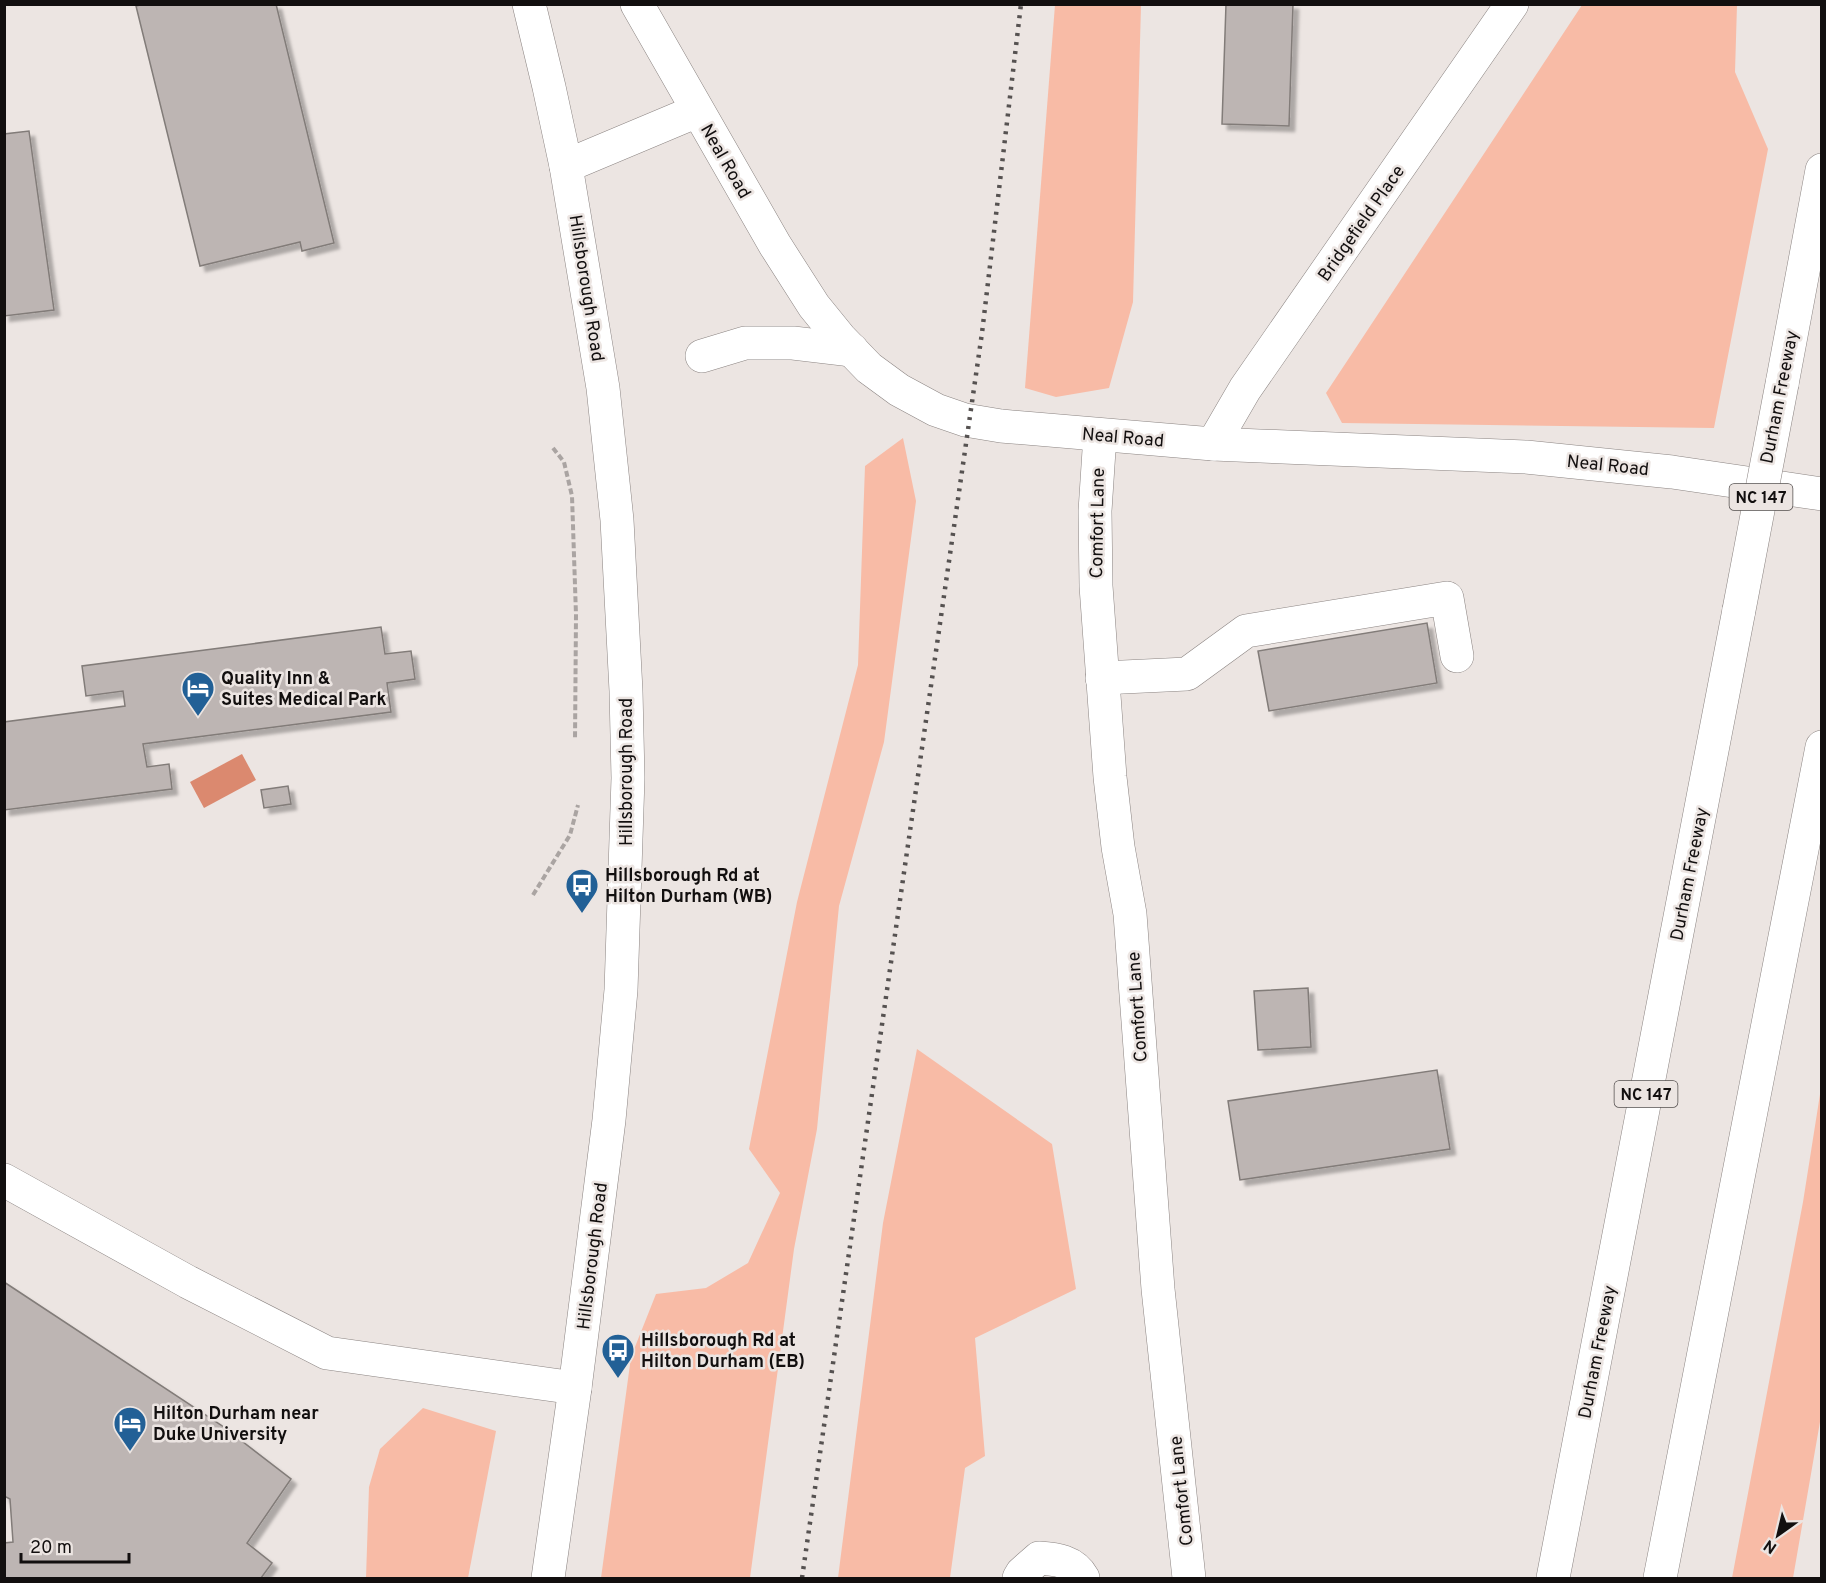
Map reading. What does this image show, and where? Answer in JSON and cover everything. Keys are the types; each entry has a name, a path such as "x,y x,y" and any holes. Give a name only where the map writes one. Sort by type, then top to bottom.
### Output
{"main road":[{"name":"Hillsborough Road","path":"529,4 566,166 603,388 617,520 628,778 621,990 609,1120 548,1578"},
{"name":"Neal Road","path":"637,4 775,245 814,306 869,368 899,390 936,410 965,420 1001,426 1213,444 1526,457 1672,472 1821,494"},
{"name":"Bridgefield Place","path":"1213,444 1245,389 1512,4"},
{"path":"566,166 697,111"},
{"name":"Durham Freeway","path":"1553,1578 1821,170"},
{"path":"702,356 745,343 793,343 852,350"},
{"name":"Comfort Lane","path":"1100,435 1095,512 1095,586 1102,678 1110,777 1130,914 1158,1289 1189,1578"},
{"path":"1102,678 1187,674 1246,631 1448,598 1457,656"},
{"path":"1660,1578 1821,747"},
{"path":"4,1180 188,1282 327,1353 575,1388"},
{"path":"1019,1578 1039,1558 1063,1560 1083,1578"}],"path":[{"path":"553,448 564,462 572,496 576,615 574,740"},
{"path":"534,895 570,834 578,805"}],"shaded area":[{"path":"1055,5 1141,5 1133,302 1109,388 1056,397 1025,388"},
{"path":"1582,5 1737,5 1735,72 1768,149 1714,428 1342,423 1326,393"},
{"path":"903,438 916,501 884,742 839,906 817,1129 794,1249 750,1578 601,1578 631,1357 656,1294 706,1288 748,1263 780,1193 749,1149 797,902 858,665 865,466"},
{"path":"242,754 256,780 204,808 190,782"},
{"path":"917,1049 1052,1144 1076,1289 975,1338 985,1456 965,1468 950,1578 838,1578 883,1223"},
{"path":"1821,1088 1821,1416 1793,1578 1732,1578 1803,1202"},
{"path":"423,1408 496,1431 468,1578 366,1578 369,1487 380,1449"}],"building":[{"path":"144,4 276,4 334,243 302,251 300,242 200,266 136,6"},
{"path":"1226,4 1293,4 1289,126 1222,124"},
{"path":"29,131 54,310 4,316 4,134"},
{"path":"1427,623 1437,683 1269,711 1258,651"},
{"name":"Quality Inn & Suites Medical Park","path":"381,627 385,654 411,651 415,679 387,683 391,712 143,744 147,767 169,764 172,789 4,810 4,722 125,706 123,691 86,696 82,666"},
{"path":"288,786 291,804 264,808 261,790"},
{"path":"1308,988 1311,1047 1258,1050 1254,991"},
{"path":"1437,1070 1450,1149 1240,1180 1228,1101"},
{"name":"Hilton Durham near Duke University","path":"4,1282 221,1425 291,1479 247,1543 272,1563 261,1578 4,1578 4,1543 13,1542 10,1499 4,1496"}],"railway":[{"path":"802,1578 982,333 1021,4"}],"place":[{"name":"Quality Inn & Suites Medical Park","path":"198,717"},
{"name":"Hillsborough Rd at Hilton Durham (WB)","path":"582,914"},
{"name":"Hillsborough Rd at Hilton Durham (EB)","path":"618,1379"},
{"name":"Hilton Durham near Duke University","path":"130,1452"}]}
